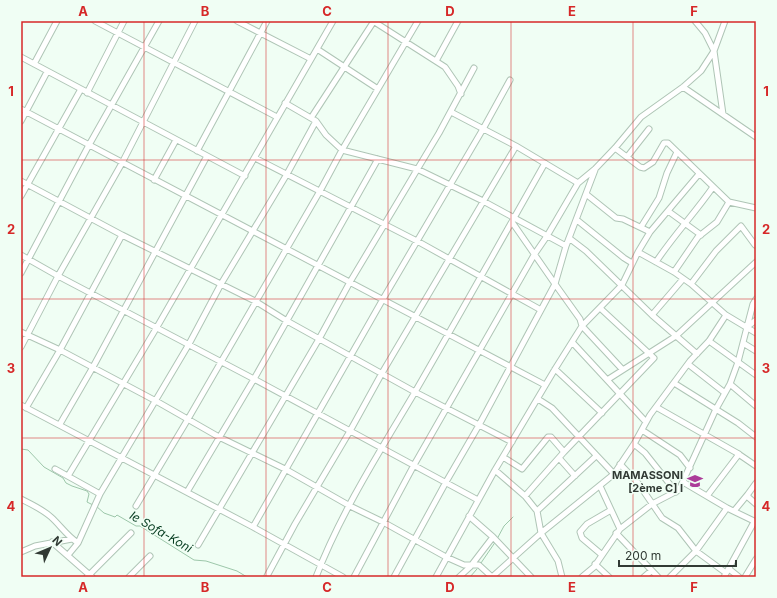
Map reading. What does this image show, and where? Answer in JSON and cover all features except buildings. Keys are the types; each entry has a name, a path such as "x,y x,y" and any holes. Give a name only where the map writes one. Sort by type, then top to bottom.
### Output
{"street":[{"path":"34,64 57,21"},
{"path":"95,21 278,117"},
{"path":"87,92 124,21"},
{"path":"21,273 89,145 159,21"},
{"path":"21,347 58,276 122,163 195,21"},
{"path":"237,21 311,59"},
{"path":"197,151 267,21"},
{"path":"68,476 124,384 190,268 223,215 285,103 333,21"},
{"path":"311,118 374,21 445,66 458,86 461,94"},
{"path":"136,506 188,419 342,150 418,21"},
{"path":"436,61 458,21"},
{"path":"695,21 705,33 714,51 723,114"},
{"path":"354,577 446,408 534,255 578,183 595,169 641,117 683,88 701,71 714,51 725,21"},
{"path":"317,49 378,89"},
{"path":"21,58 244,176"},
{"path":"198,545 286,396 350,282 451,112 474,68"},
{"path":"21,120 23,110 48,72"},
{"path":"253,527 510,80"},
{"path":"683,88 756,137"},
{"path":"21,196 81,89"},
{"path":"285,103 316,121 326,135 342,150 417,169 483,201 513,220 566,246"},
{"path":"23,110 545,385"},
{"path":"451,112 516,146 578,183"},
{"path":"68,555 78,543 100,494 156,401 189,344 220,284 287,174 316,121"},
{"path":"627,157 649,129"},
{"path":"154,180 176,140"},
{"path":"615,148 640,167 644,168 653,162 664,143 668,143 729,202 756,208"},
{"path":"267,576 283,544 516,146"},
{"path":"641,227 659,198 667,173 677,152"},
{"path":"60,424 93,367 207,156"},
{"path":"255,158 417,241 541,310"},
{"path":"187,492 319,266 378,159"},
{"path":"316,577 350,506 382,448 545,163"},
{"path":"394,577 479,425 555,284 566,246 595,169"},
{"path":"436,577 495,470 582,326 622,285 632,263 650,232 699,174"},
{"path":"21,181 90,219 255,301 287,321 382,374 512,442"},
{"path":"656,262 713,187"},
{"path":"586,194 616,218 623,219 650,232"},
{"path":"674,272 701,235 717,222 729,202"},
{"path":"668,211 701,235"},
{"path":"513,220 534,255 580,319 582,326 622,369"},
{"path":"577,220 632,263"},
{"path":"691,284 716,251 740,226 756,245"},
{"path":"26,408 60,350 122,235"},
{"path":"569,238 586,251 652,315 697,354"},
{"path":"638,252 683,278 726,315 756,333"},
{"path":"21,255 478,500"},
{"path":"607,380 622,369 676,336 756,262"},
{"path":"652,315 683,278"},
{"path":"582,577 595,564 618,531 652,504 679,490 716,409 730,384 738,362 753,304 756,299"},
{"path":"525,496 578,437 654,358 600,308"},
{"path":"21,332 93,367 220,437 285,469 350,506 383,522 446,557 464,565 478,565 490,576 614,474 656,407 688,364 709,341 726,315"},
{"path":"747,327 756,320"},
{"path":"709,341 756,375"},
{"path":"572,342 646,422"},
{"path":"743,343 756,351"},
{"path":"688,364 725,393"},
{"path":"555,369 602,413"},
{"path":"674,383 738,423 756,437"},
{"path":"730,384 756,406"},
{"path":"538,398 552,408 614,474"},
{"path":"21,405 60,424 121,458 253,527 343,577"},
{"path":"656,407 739,454 756,466"},
{"path":"642,430 680,455 690,468"},
{"path":"503,457 522,469 548,437 551,437 564,452"},
{"path":"634,444 645,453 676,492"},
{"path":"707,496 739,454"},
{"path":"537,511 596,456"},
{"path":"559,458 575,476"},
{"path":"620,464 638,483 662,518 678,528 696,551 726,573 739,577"},
{"path":"55,469 100,494"},
{"path":"495,470 525,496 537,511 541,533 558,561 562,577"},
{"path":"683,482 734,512 755,522 726,573"},
{"path":"734,512 756,484"},
{"path":"600,486 611,510 618,531 658,577"},
{"path":"748,494 748,497 756,504"},
{"path":"21,499 40,508 78,543"},
{"path":"670,577 696,551 728,508"},
{"path":"602,554 582,538 580,532 588,524 611,510"},
{"path":"469,516 495,539 531,577"},
{"path":"52,542 68,555 89,576 131,533"},
{"path":"21,552 35,546 72,539"},
{"path":"459,577 495,539"},
{"path":"129,577 150,556"},
{"path":"745,577 756,559"},
{"path":"595,564 609,577"},
{"path":"644,577 651,570"}],"waterway":[{"name":"le Sofa-Koni","path":"21,449 28,450 44,467 63,478 66,483 87,491 89,494 87,502 93,505"},
{"name":"le Sofa-Koni","path":"96,506 104,513 115,517 117,515 136,526 140,526 194,560 206,561 237,571 247,577"},
{"path":"497,539 504,526 513,517"},
{"path":"481,563 496,541"},
{"path":"470,577 477,569"}],"place":[{"name":"MAMASSONI [2ème C] I","path":"695,481"}]}
